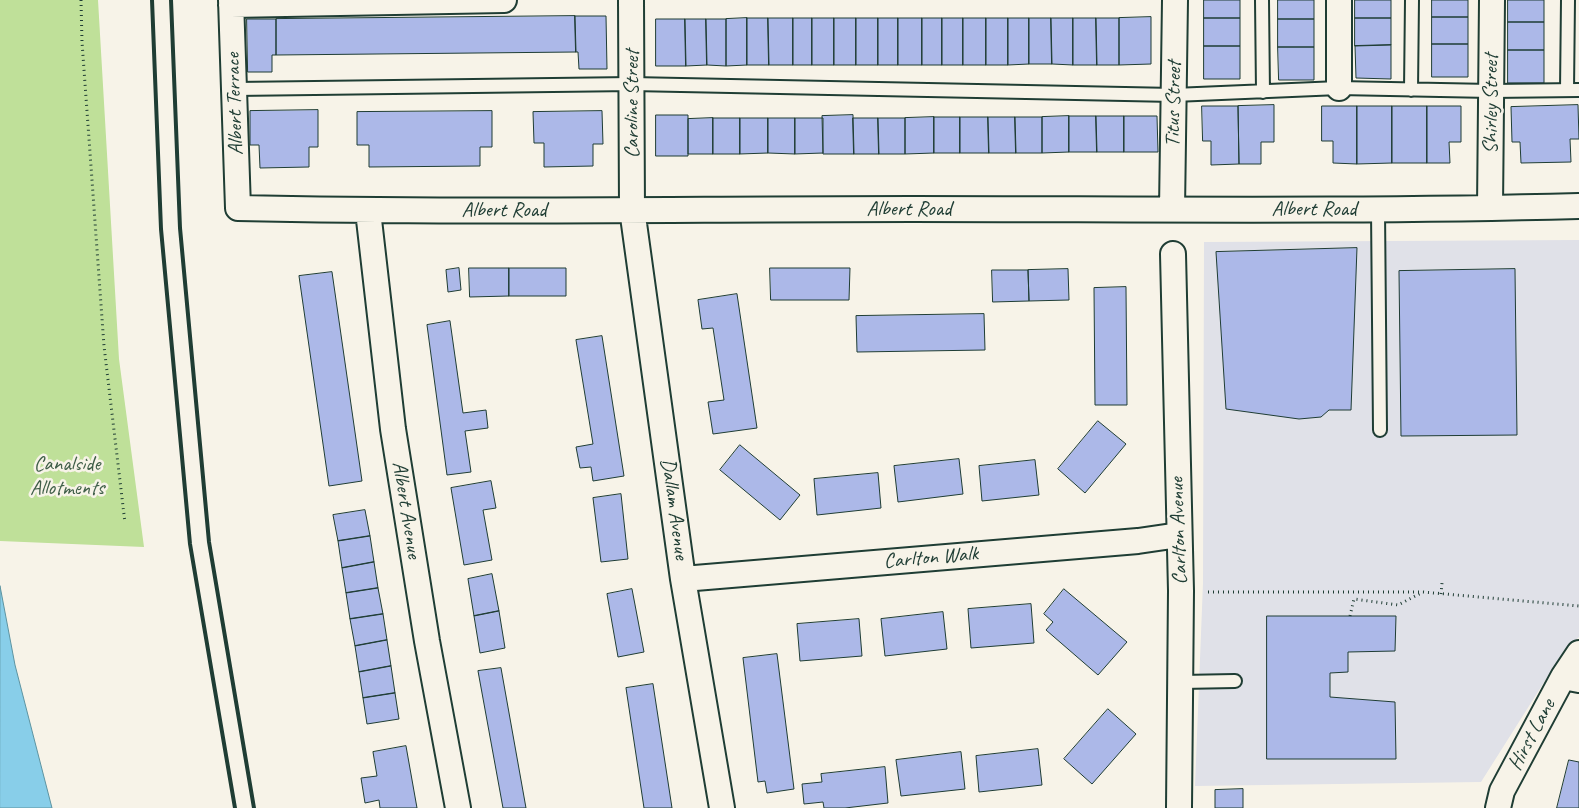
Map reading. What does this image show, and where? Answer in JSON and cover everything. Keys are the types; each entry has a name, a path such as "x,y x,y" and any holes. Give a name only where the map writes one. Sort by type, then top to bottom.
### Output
{"street":[{"path":"231,3 504,0"},
{"name":"Caroline Street","path":"632,0 632,209"},
{"name":"Titus Street","path":"1172,209 1175,0"},
{"path":"1338,88 1339,0"},
{"name":"Shirley Street","path":"1490,208 1492,0"},
{"name":"Albert Terrace","path":"231,3 238,208"},
{"name":"Albert Road","path":"238,208 368,211 632,209 1378,210 1579,206"},
{"name":"Dallam Avenue","path":"632,209 683,579 722,808"},
{"name":"Albert Avenue","path":"368,211 393,429 427,641 458,808"},
{"name":"Carlton Avenue","path":"1173,254 1181,591 1179,808"},
{"name":"Carlton Walk","path":"683,579 1138,541 1179,535"},
{"name":"Hirst Lane","path":"1498,808 1502,792 1571,678 1579,653"}],"lane":[{"path":"1262,0 1263,92"},
{"path":"1411,90 1412,0"},
{"path":"235,89 632,84 1174,95 1338,88 1491,91 1573,90 1568,0"},
{"path":"1378,210 1380,430"},
{"path":"1181,682 1235,681"}],"path":[{"path":"81,0 82,42 104,346 125,523"},
{"path":"1441,594 1442,583"},
{"path":"1181,591 1423,592 1579,606"},
{"path":"1350,616 1354,599 1398,605 1423,592"}],"shaded area":[{"path":"1579,240 1579,637 1565,649 1481,782 1195,786 1203,583 1204,242"}],"green space":[{"name":"Canalside Allotments","path":"0,0 98,0 119,359 144,547 0,541"}],"water":[{"path":"0,586 15,665 52,808 0,808"}],"building":[{"path":"1204,0 1240,0 1240,18 1204,18"},
{"path":"1278,0 1314,0 1314,19 1278,19"},
{"path":"1355,0 1391,0 1391,18 1355,18"},
{"path":"1432,0 1468,0 1468,17 1432,17"},
{"path":"1508,0 1544,0 1544,22 1508,22"},
{"path":"575,16 576,52 276,55 276,19"},
{"path":"575,16 606,16 607,69 579,69 578,52 576,52"},
{"path":"1151,17 1151,64 1119,65 1119,18"},
{"path":"1432,17 1468,17 1468,44 1432,44"},
{"path":"747,18 747,65 726,66 726,19"},
{"path":"747,18 768,18 769,65 747,65"},
{"path":"768,18 793,18 793,65 769,65"},
{"path":"793,18 812,18 812,65 793,65"},
{"path":"812,18 834,18 834,65 812,65"},
{"path":"834,18 856,18 856,65 834,65"},
{"path":"856,18 878,18 878,65 856,65"},
{"path":"878,18 898,18 898,65 878,65"},
{"path":"898,18 922,18 922,65 898,65"},
{"path":"922,18 942,18 942,65 922,65"},
{"path":"942,18 963,18 963,65 942,65"},
{"path":"963,18 986,18 986,65 963,65"},
{"path":"986,18 1008,18 1008,65 986,65"},
{"path":"1008,18 1029,18 1029,64 1008,65"},
{"path":"1029,18 1051,18 1052,64 1029,64"},
{"path":"1051,18 1073,18 1073,65 1052,64"},
{"path":"1073,18 1096,18 1097,65 1073,65"},
{"path":"1096,18 1119,18 1119,65 1097,65"},
{"path":"1204,18 1240,18 1240,46 1204,46"},
{"path":"1355,18 1391,18 1391,45 1355,46"},
{"path":"247,19 276,19 276,55 272,55 272,72 248,72"},
{"path":"656,19 685,19 686,66 656,66"},
{"path":"685,19 706,19 707,65 686,66"},
{"path":"706,19 726,19 726,66 707,65"},
{"path":"1278,19 1314,19 1314,47 1278,47"},
{"path":"1508,22 1544,22 1544,50 1508,50"},
{"path":"1432,44 1468,44 1468,77 1432,77"},
{"path":"1391,45 1391,79 1356,78 1355,46"},
{"path":"1204,46 1240,46 1240,79 1204,79"},
{"path":"1278,47 1314,47 1314,80 1279,80"},
{"path":"1508,50 1544,50 1544,83 1508,83"},
{"path":"1274,105 1274,142 1261,142 1261,164 1239,164 1238,106"},
{"path":"1578,105 1579,139 1570,139 1571,162 1521,163 1520,142 1512,142 1511,107"},
{"path":"1202,106 1238,106 1239,164 1211,165 1211,141 1203,141"},
{"path":"1322,106 1357,106 1357,164 1333,163 1333,141 1322,141"},
{"path":"1357,106 1392,106 1392,163 1357,164"},
{"path":"1392,106 1427,106 1427,163 1392,163"},
{"path":"1427,106 1461,106 1461,142 1449,142 1450,163 1427,163"},
{"path":"318,110 318,147 309,147 309,167 260,168 259,145 250,145 250,111"},
{"path":"492,111 492,147 480,147 480,166 369,167 369,145 357,145 357,112"},
{"path":"602,111 603,144 593,144 593,166 544,167 544,143 534,143 533,112"},
{"path":"656,115 688,115 688,156 656,156"},
{"path":"853,115 854,154 823,154 822,116"},
{"path":"1069,116 1069,152 1042,153 1042,117"},
{"path":"1069,116 1096,116 1097,152 1069,152"},
{"path":"1096,116 1124,116 1124,152 1097,152"},
{"path":"1124,116 1157,116 1158,152 1124,152"},
{"path":"934,117 934,153 905,154 905,118"},
{"path":"934,117 960,117 960,153 934,153"},
{"path":"960,117 988,117 989,153 960,153"},
{"path":"988,117 1015,117 1016,153 989,153"},
{"path":"1015,117 1042,117 1042,153 1016,153"},
{"path":"713,118 713,154 688,154 688,119"},
{"path":"713,118 740,118 740,154 713,154"},
{"path":"740,118 768,118 768,153 740,154"},
{"path":"768,118 795,118 795,154 768,153"},
{"path":"795,118 823,118 823,153 795,154"},
{"path":"853,118 878,118 879,154 854,154"},
{"path":"878,118 905,118 905,154 879,154"},
{"path":"1357,248 1351,410 1329,410 1321,417 1299,419 1226,409 1216,252"},
{"path":"459,268 461,290 448,292 446,270"},
{"path":"469,268 509,268 509,296 470,297"},
{"path":"509,268 566,268 566,296 509,296"},
{"path":"770,268 850,268 849,300 771,300"},
{"path":"1068,269 1069,300 1029,301 1028,270"},
{"path":"1515,269 1517,435 1401,436 1399,271"},
{"path":"992,270 1028,270 1029,301 993,302"},
{"path":"332,272 362,481 329,486 299,276"},
{"path":"1126,287 1127,405 1095,405 1094,288"},
{"path":"737,294 757,428 713,434 708,402 724,400 713,328 702,329 698,300"},
{"path":"984,314 985,350 857,352 856,316"},
{"path":"450,321 463,413 486,410 488,428 465,431 471,472 447,475 427,325"},
{"path":"602,336 624,476 593,481 591,467 580,468 576,447 593,444 576,340"},
{"path":"1098,421 1126,444 1085,493 1058,469"},
{"path":"740,445 800,495 780,520 720,470"},
{"path":"959,459 963,494 898,502 894,466"},
{"path":"1035,460 1039,495 982,501 979,466"},
{"path":"878,473 881,508 817,515 814,479"},
{"path":"491,481 496,508 483,510 492,560 464,565 451,488"},
{"path":"621,494 628,559 601,562 593,498"},
{"path":"365,510 370,536 338,541 333,515"},
{"path":"370,536 374,562 342,568 338,541"},
{"path":"374,562 378,588 346,593 342,568"},
{"path":"492,574 499,611 474,616 468,579"},
{"path":"378,588 383,614 350,619 346,593"},
{"path":"632,589 644,652 618,657 607,594"},
{"path":"1064,589 1127,642 1098,675 1046,630 1053,622 1044,614"},
{"path":"1031,604 1034,643 971,648 968,609"},
{"path":"499,611 505,648 480,653 474,616"},
{"path":"943,612 947,649 885,656 881,619"},
{"path":"383,614 387,640 355,646 350,619"},
{"path":"1267,616 1396,616 1395,651 1348,652 1348,672 1330,673 1330,697 1395,702 1396,759 1267,759"},
{"path":"859,619 862,656 800,661 797,624"},
{"path":"387,640 391,666 359,672 355,646"},
{"path":"777,654 794,789 767,793 765,781 758,782 743,658"},
{"path":"391,666 395,693 363,698 359,672"},
{"path":"501,668 526,808 503,808 478,671"},
{"path":"653,684 672,808 644,808 626,688"},
{"path":"395,693 399,719 367,724 363,698"},
{"path":"1108,709 1136,734 1092,784 1064,759"},
{"path":"406,746 417,808 380,808 379,800 365,803 361,778 377,776 373,752"},
{"path":"1038,749 1042,785 979,792 976,756"},
{"path":"961,752 965,789 901,796 896,760"},
{"path":"1569,760 1579,762 1579,808 1557,808"},
{"path":"885,767 888,803 845,808 824,808 823,802 804,804 802,784 822,782 821,774"},
{"path":"1243,789 1243,808 1215,808 1215,790"}],"railway":[{"path":"152,0 161,229 190,544 235,808"},
{"path":"171,0 180,228 209,542 254,808"}]}
